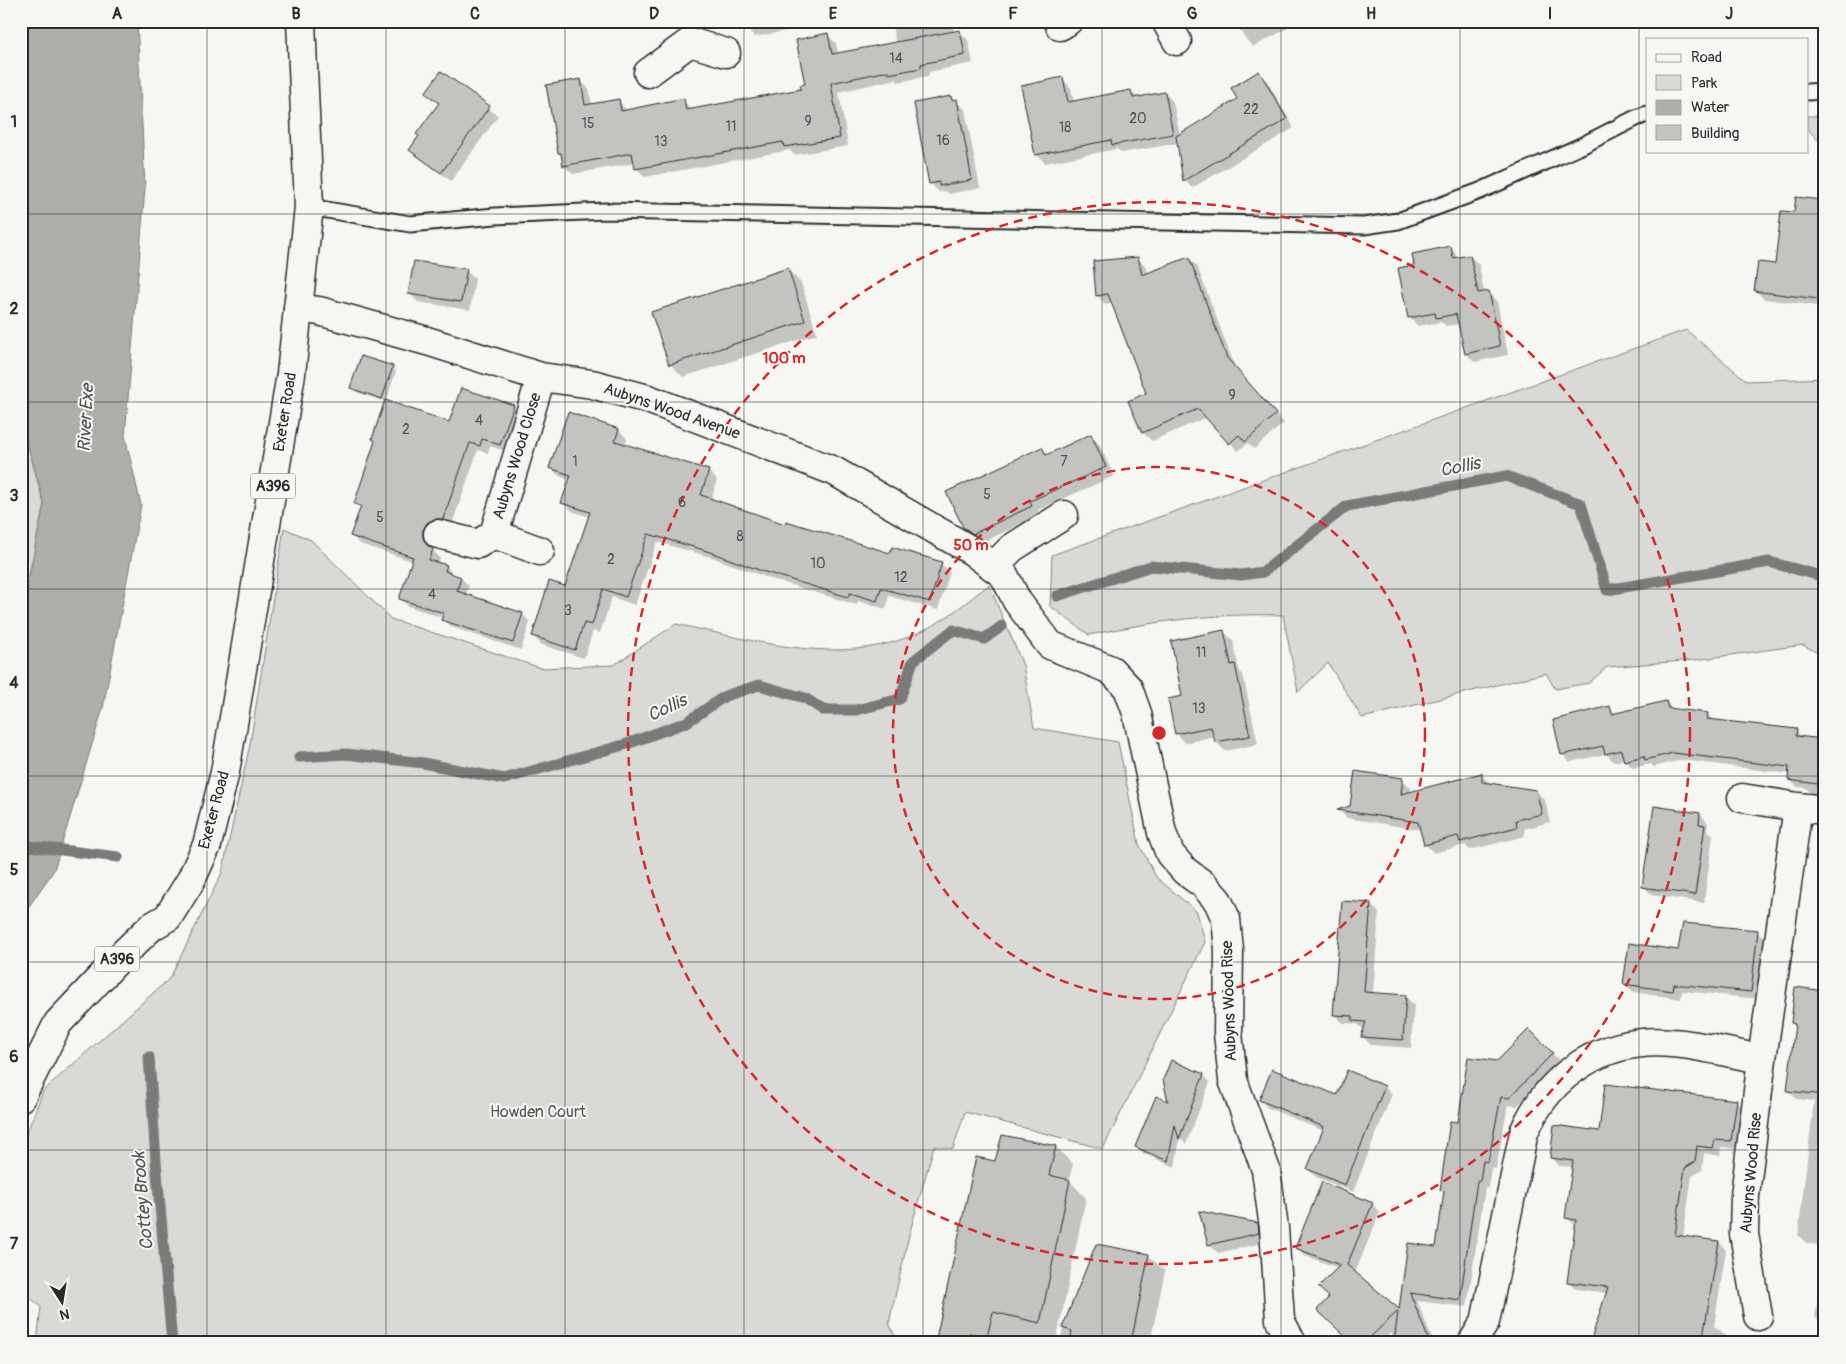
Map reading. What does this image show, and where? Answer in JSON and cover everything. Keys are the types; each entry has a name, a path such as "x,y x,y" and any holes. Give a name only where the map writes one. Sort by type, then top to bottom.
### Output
{"street":[{"name":"Exeter Road","path":"21,1097 58,1024 84,992 151,927 168,917 191,880 207,845 223,781 292,374 309,207 301,21"},
{"path":"648,73 688,32 726,53"},
{"name":"Aubyns Wood Avenue","path":"298,308 319,310 541,377 592,384 648,399 792,453 834,471 972,551 1004,575 1018,601 1050,644 1111,670 1128,688 1137,713 1154,794"},
{"name":"Aubyns Wood Close","path":"438,534 478,544 494,534 541,377"},
{"path":"993,567 1012,548 1064,515"},
{"name":"Aubyns Wood Close","path":"494,534 540,550"},
{"name":"Aubyns Wood Rise","path":"1154,794 1162,834 1170,854 1186,871 1204,885 1218,901 1226,919 1228,1033 1233,1080 1266,1170 1274,1228 1280,1320 1292,1343"},
{"path":"1742,798 1825,810"},
{"name":"Aubyns Wood Rise","path":"1758,1316 1750,1279 1744,1234 1745,1195 1762,1059 1798,807"},
{"path":"1472,1343 1485,1322 1524,1132 1544,1095 1558,1081 1589,1059 1611,1049 1636,1042 1673,1043 1762,1059"}],"lane":[{"path":"1808,92 1825,91"},
{"path":"309,207 410,224 495,216 604,211 1364,226 1398,221 1480,191 1646,114"}],"green space":[{"path":"1808,116 1825,116 1825,148 1808,129"},
{"path":"1686,330 1747,381 1825,378 1825,657 1803,645 1695,660 1607,667 1589,683 1555,689 1546,673 1362,718 1328,663 1298,692 1283,615 1234,615 1185,619 1089,635 1050,606 1052,555"},
{"path":"21,420 44,504 21,615"},
{"name":"Howden Court","path":"284,528 311,540 391,619 541,668 614,665 676,624 770,644 834,650 865,648 896,641 934,625 989,585 1023,665 1034,728 1118,742 1139,844 1156,877 1197,912 1205,942 1103,1149 965,1112 953,1149 934,1146 909,1235 889,1323 898,1343 37,1343 41,1307 21,1290 21,1148 43,1091 170,978 222,873 250,744"}],"water":[{"name":"River Exe","path":"21,21 137,21 145,188 125,436 141,505 103,708 54,870 21,918 21,615 44,504 21,420 21,172 24,76 21,53"}],"building":[{"path":"960,30 965,55 921,64 921,68 889,74 888,71 831,83 840,138 784,147 783,142 635,169 632,153 563,166 561,153 558,153 546,85 581,79 585,105 619,99 621,111 684,98 686,110 801,89 800,85 805,84 796,40 828,33 832,54"},
{"path":"441,71 490,106 441,173 409,150 419,136 416,134 439,103 425,93"},
{"path":"1259,71 1287,119 1183,181 1176,136 1237,99 1231,88"},
{"path":"1063,77 1068,102 1131,90 1133,98 1165,92 1173,134 1112,145 1111,140 1035,155 1021,86"},
{"path":"951,96 952,100 957,99 972,180 939,186 939,182 929,184 914,103"},
{"path":"1796,197 1823,200 1821,217 1825,218 1825,284 1821,284 1818,299 1754,291 1758,262 1775,264 1781,211 1794,212"},
{"path":"1451,246 1453,258 1470,255 1478,293 1489,291 1500,346 1465,354 1456,314 1436,318 1435,313 1408,318 1398,268 1414,265 1412,254"},
{"path":"1138,257 1142,275 1189,257 1227,358 1276,414 1245,442 1239,435 1229,444 1198,409 1142,433 1128,401 1146,393 1108,294 1096,296 1093,261"},
{"path":"414,261 467,269 461,302 408,294"},
{"path":"788,268 805,321 669,365 651,312"},
{"path":"361,356 393,366 382,399 350,388"},
{"path":"461,388 514,405 500,445 482,439 480,446 470,443 443,519 434,519 427,523 423,530 423,538 427,545 433,549 429,560 447,565 445,571 461,577 457,591 523,613 513,643 441,620 444,613 399,599 413,557 350,536 361,506 354,504 375,441 372,439 385,400 449,422"},
{"path":"568,412 619,429 615,441 709,470 701,495 785,524 786,521 890,553 892,547 942,562 930,602 881,588 877,601 850,593 848,597 762,571 704,550 648,534 626,597 603,589 592,625 584,623 575,650 532,636 549,581 565,586 590,512 561,503 571,475 549,468"},
{"path":"1091,434 1106,467 1030,501 1032,506 973,534 963,527 946,492 1042,447 1046,455"},
{"path":"1224,630 1231,665 1235,664 1250,736 1215,742 1211,727 1175,734 1168,699 1182,696 1171,641"},
{"path":"1666,701 1668,708 1708,713 1707,719 1797,729 1796,736 1825,739 1825,785 1788,780 1789,767 1673,753 1645,760 1644,756 1624,761 1621,750 1605,754 1603,746 1561,755 1553,720 1610,706 1612,714"},
{"path":"1355,771 1403,778 1401,794 1482,773 1482,782 1536,790 1542,814 1516,820 1517,827 1460,842 1458,836 1424,845 1418,822 1337,810 1350,806"},
{"path":"1654,806 1700,813 1699,824 1705,825 1695,895 1642,887"},
{"path":"1342,901 1371,903 1364,992 1406,995 1403,1040 1361,1037 1366,1022 1353,1021 1353,1016 1333,1015"},
{"path":"1683,923 1758,930 1751,992 1674,984 1673,991 1623,984 1629,943 1678,950"},
{"path":"1795,987 1825,991 1825,1095 1787,1091 1795,1024 1791,1023"},
{"path":"1529,1029 1553,1053 1509,1098 1501,1097 1488,1162 1483,1161 1480,1181 1477,1181 1460,1300 1410,1293 1430,1343 1394,1343 1398,1311 1364,1343 1352,1343 1317,1310 1329,1297 1318,1287 1340,1265 1295,1248 1322,1182 1373,1203 1347,1265 1399,1309 1408,1243 1436,1247 1444,1191 1440,1190 1450,1121 1458,1122 1468,1057 1497,1061"},
{"path":"1171,1060 1204,1074 1179,1139 1175,1125 1168,1161 1135,1147 1156,1096 1168,1101 1163,1080"},
{"path":"1272,1069 1337,1095 1347,1070 1385,1086 1345,1185 1307,1169 1324,1127 1259,1100"},
{"path":"1605,1084 1737,1100 1731,1141 1714,1140 1712,1148 1697,1146 1695,1162 1685,1168 1675,1235 1719,1241 1702,1343 1590,1343 1608,1287 1567,1282 1576,1220 1565,1218 1573,1161 1550,1158 1554,1125 1599,1131"},
{"path":"1002,1135 1056,1146 1049,1175 1070,1180 1040,1323 993,1312 987,1337 969,1333 967,1343 935,1343 976,1157 995,1161"},
{"path":"1199,1211 1258,1223 1259,1233 1208,1245"},
{"path":"1096,1244 1149,1254 1131,1343 1070,1343 1072,1331 1062,1328"}],"waterway":[{"name":"Collis","path":"1057,596 1151,566 1241,575 1263,572 1347,506 1506,476 1581,504 1607,590 1769,562 1825,577"},
{"name":"Collis","path":"299,757 346,754 423,763 504,779 627,744 687,722 725,696 759,685 805,698 823,710 856,710 900,699 913,661 953,630 984,639 1002,626"},
{"name":"Cottey Brook","path":"21,845 118,857"},
{"name":"Cottey Brook","path":"149,1057 172,1343"}]}
